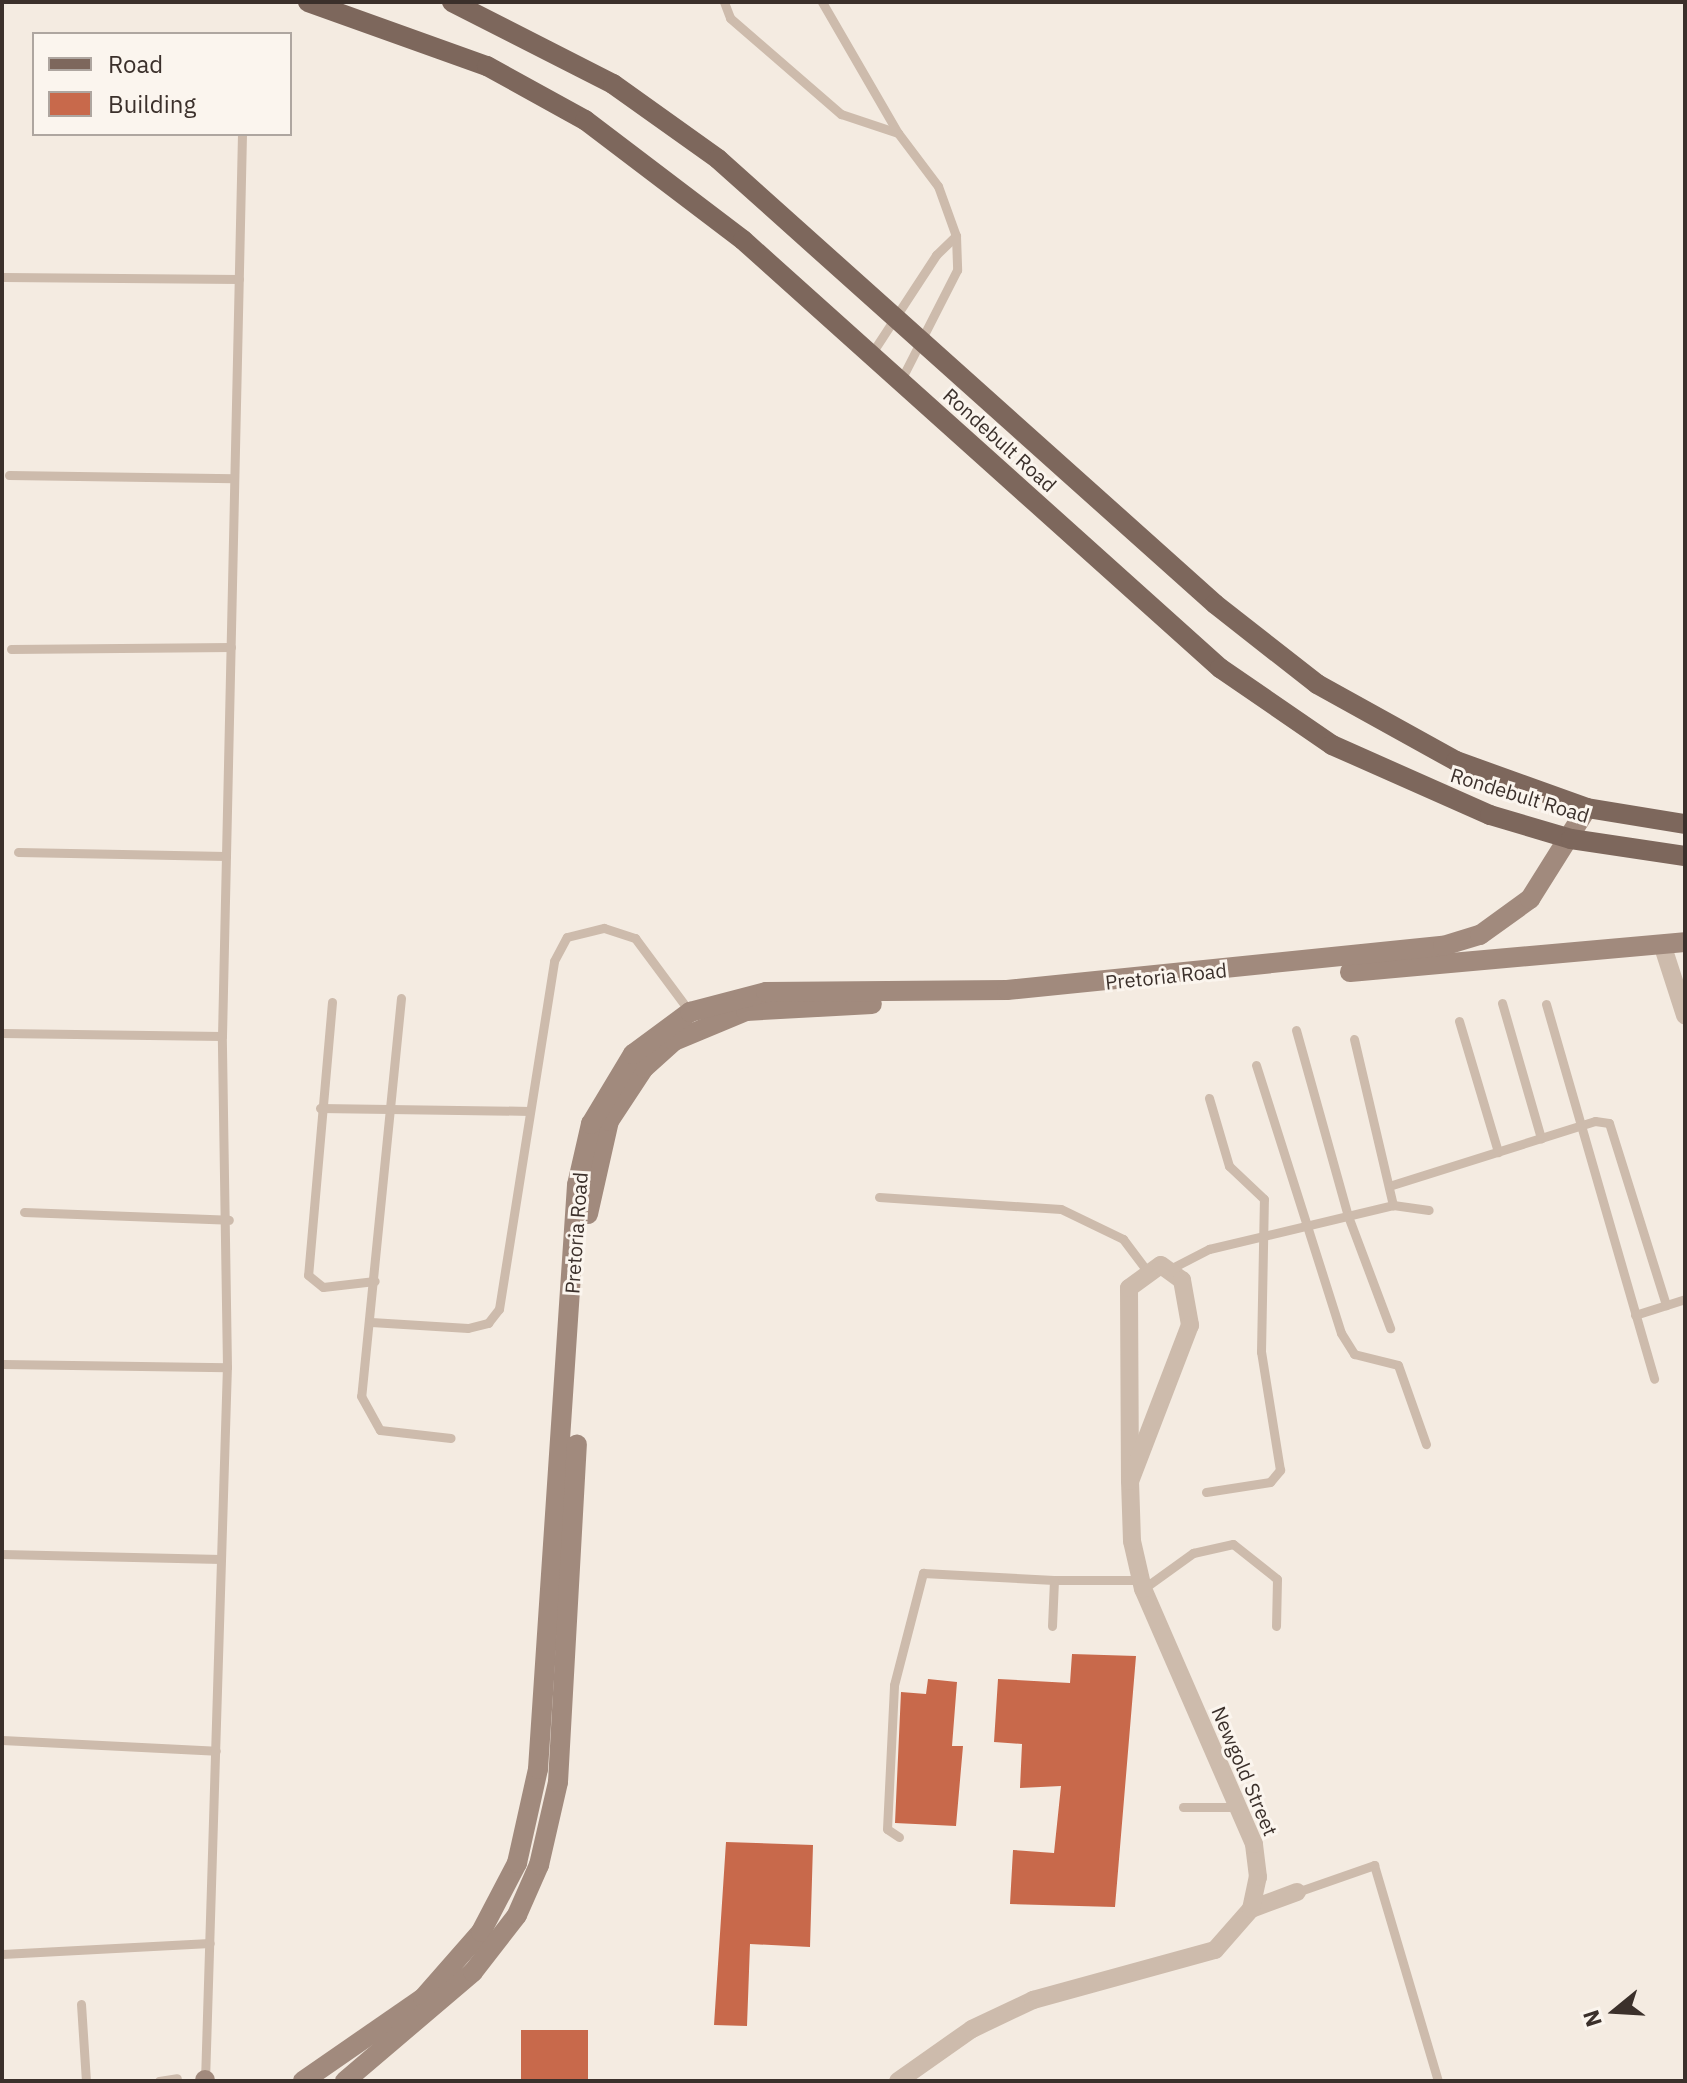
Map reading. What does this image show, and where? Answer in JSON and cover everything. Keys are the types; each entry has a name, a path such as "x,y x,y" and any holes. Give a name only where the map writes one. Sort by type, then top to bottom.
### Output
{"main road":[{"name":"Rondebult Road","path":"308,2 487,66 585,120 743,240 1102,567 1266,702 1391,776 1571,839 1685,856"},
{"name":"Rondebult Road","path":"452,2 625,92 718,159 927,342 1204,595 1317,684 1456,761 1587,808 1685,824"}],"street":[{"path":"1367,963 1443,946 1506,920 1571,839 1587,808"},
{"path":"1367,963 1685,942"},
{"path":"1662,944 1684,1016"},
{"name":"Pretoria Road","path":"345,2081 450,1998 495,1945 539,1865 555,1800 592,1180 625,1093 669,1034 746,1011 1161,983 1367,963"},
{"name":"Pretoria Road","path":"303,2081 335,2072 423,1998 481,1932 517,1863 534,1798 582,1154 609,1086 690,1012 766,992 1007,990 1161,983"},
{"path":"1130,1481 1185,1351 1187,1304 1172,1268 1146,1269"},
{"name":"Newgold Street","path":"1146,1269 1129,1288 1128,1306 1130,1481 1142,1585 1238,1807 1258,1877 1251,1909"},
{"path":"534,1798 555,1800"},
{"path":"898,2081 972,2029 1033,2000 1215,1950 1251,1909 1297,1892"}],"lane":[{"path":"724,2 730,18 841,114 898,133"},
{"path":"822,2 898,133 938,186 956,236 957,270 927,342 900,382"},
{"path":"205,2081 227,1367 229,1220 222,1036 242,136"},
{"path":"870,356 956,236"},
{"path":"4,277 239,279"},
{"path":"9,475 234,478"},
{"path":"11,649 231,647"},
{"path":"18,852 226,856"},
{"path":"371,1322 468,1328 493,1316 554,961 567,937 604,928 635,938 690,1012"},
{"path":"401,998 371,1322 361,1396 368,1417 380,1430 451,1438"},
{"path":"332,1002 320,1108 308,1275 323,1287 375,1281"},
{"path":"1502,1003 1541,1138"},
{"path":"1546,1004 1654,1379"},
{"path":"1459,1021 1498,1152"},
{"path":"1296,1030 1348,1216 1390,1328"},
{"path":"2,1033 222,1036"},
{"path":"1354,1039 1393,1205"},
{"path":"1256,1065 1341,1333 1354,1354 1398,1365 1426,1444"},
{"path":"1206,1492 1270,1482 1280,1470 1261,1352 1268,1265 1262,1236 1264,1199 1229,1166 1209,1098"},
{"path":"320,1108 389,1112 530,1111"},
{"path":"1389,1186 1580,1125 1609,1123 1666,1305"},
{"path":"879,1197 1061,1209 1123,1239 1146,1269"},
{"path":"1172,1268 1209,1249 1393,1205 1429,1210"},
{"path":"24,1212 229,1220"},
{"path":"1635,1315 1685,1299"},
{"path":"3,1364 227,1367"},
{"path":"899,1837 887,1829 894,1685 923,1573 1142,1585 1193,1553 1233,1544 1277,1579 1276,1626"},
{"path":"2,1554 221,1559"},
{"path":"1052,1626 1054,1580"},
{"path":"2,1740 216,1751"},
{"path":"1183,1807 1238,1807"},
{"path":"1297,1892 1374,1865 1438,2081"},
{"path":"2,1954 210,1943"},
{"path":"81,2004 86,2081"},
{"path":"159,2081 177,2078"}],"building":[{"path":"1072,1654 1136,1656 1115,1907 1010,1904 1013,1850 1054,1853 1061,1786 1020,1788 1022,1744 994,1742 998,1679 1070,1683"},
{"path":"928,1679 957,1682 952,1746 963,1746 956,1826 895,1823 901,1692 926,1694"},
{"path":"726,1842 813,1845 810,1947 750,1944 747,2026 714,2025"},
{"path":"521,2030 588,2030 588,2081 521,2081"}]}
